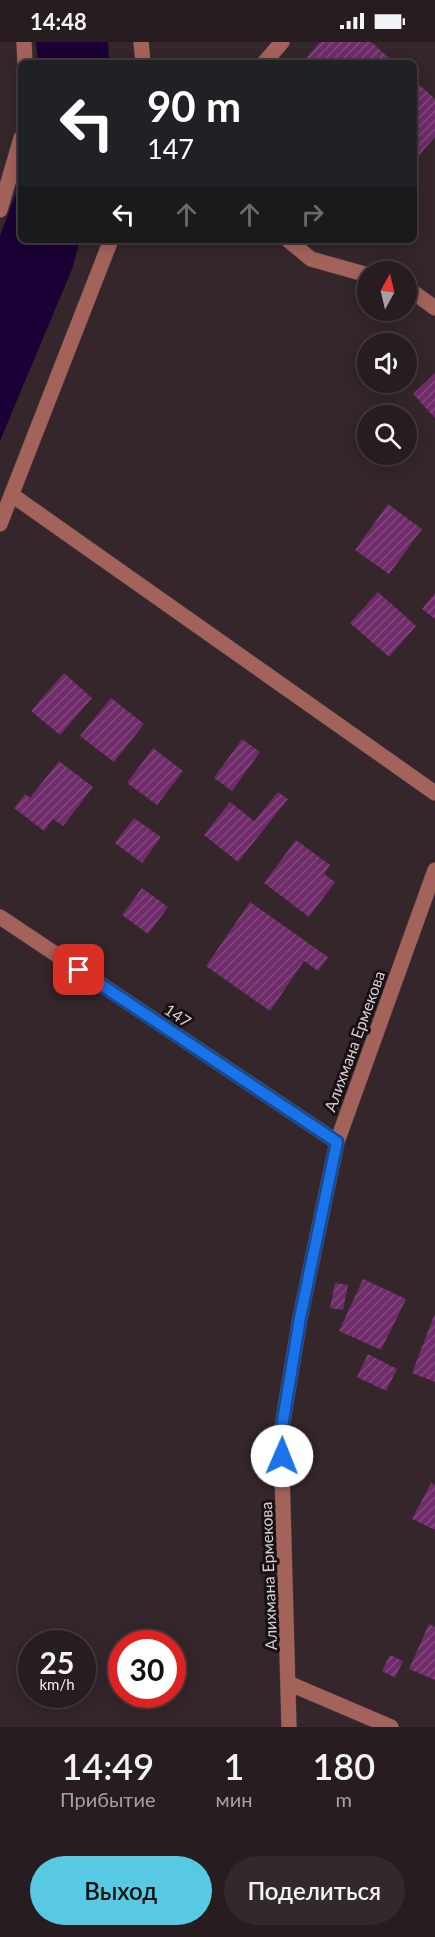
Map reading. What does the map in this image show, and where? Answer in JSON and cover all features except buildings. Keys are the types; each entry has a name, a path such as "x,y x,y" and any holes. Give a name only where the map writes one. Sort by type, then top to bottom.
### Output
{"street":[{"path":"24,42 24,60"},
{"path":"141,42 142,60"},
{"path":"267,60 282,42"},
{"path":"0,210 18,148"},
{"path":"0,524 110,243"},
{"path":"292,243 311,259 357,272"},
{"path":"417,296 435,308"},
{"path":"12,495 435,793"},
{"name":"Алихмана Ермекова","path":"290,1727 281,1433 300,1318 337,1142 435,870"},
{"name":"147","path":"0,917 337,1142"},
{"path":"288,1683 391,1727"}],"shaded area":[{"path":"36,42 108,42 109,60 38,60"},
{"path":"18,188 18,243 79,243 72,269 0,441 0,236"}],"route":[{"path":"79,970 337,1142 323,1198 300,1318 281,1433 282,1456"}]}
